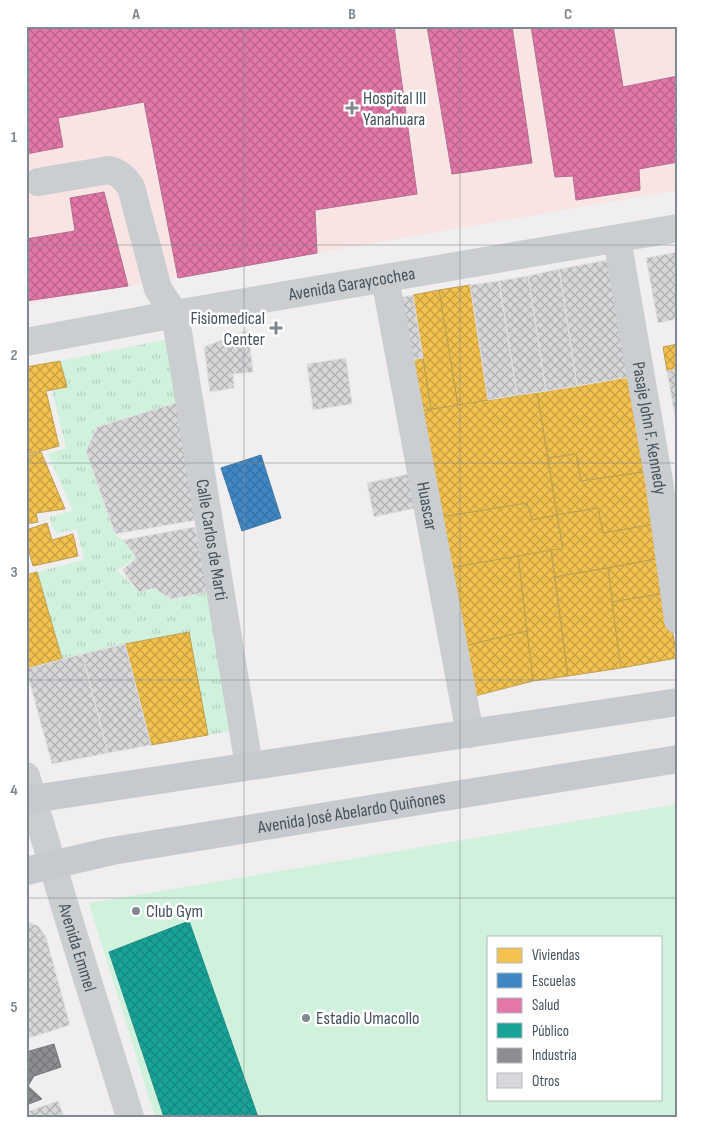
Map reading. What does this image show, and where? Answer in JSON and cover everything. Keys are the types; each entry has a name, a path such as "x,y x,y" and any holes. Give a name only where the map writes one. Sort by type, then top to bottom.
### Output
{"main road":[{"path":"29,792 249,766 678,702"},
{"name":"Avenida José Abelardo Quiñones","path":"26,871 112,851 678,759"}],"street":[{"path":"38,182 109,170 115,171 127,181 131,187 158,288 175,314"},
{"name":"Avenida Garaycochea","path":"26,342 175,314 678,228"},
{"name":"Pasaje John F. Kennedy","path":"617,239 668,479 678,620"},
{"name":"Huascar","path":"384,279 470,734"},
{"name":"Calle Carlos de Marti","path":"175,314 249,766"},
{"name":"Avenida Emmel","path":"29,792 54,866 130,1117"}],"shaded area":[{"name":"Hospital III Yanahuara","path":"26,26 678,26 678,190 26,304"}],"green space":[{"path":"169,339 179,402 97,427 86,451 115,534 123,540 137,558 117,570 139,592 154,588 171,599 208,592 236,730 208,735 189,632 62,659 37,572 84,560 77,529 56,533 49,517 73,511 48,454 66,448 52,390 67,387 60,361"},
{"name":"Estadio Umacollo","path":"678,804 678,1117 155,1117 89,903"}],"building: Viviendas":[{"path":"470,285 488,400 458,406 439,290"},
{"path":"439,290 458,406 431,409 413,295"},
{"path":"678,344 678,369 667,371 663,347"},
{"path":"423,358 431,409 416,412 404,361"},
{"path":"60,361 67,387 46,391 59,446 26,455 26,367"},
{"path":"634,376 651,471 581,481 576,454 548,458 537,392"},
{"path":"537,392 557,515 532,520 527,503 436,518 416,412"},
{"path":"41,452 65,509 36,513 38,522 26,524 26,457"},
{"path":"576,454 581,481 651,471 656,524 603,533 598,508 557,515 548,458"},
{"path":"527,503 532,520 557,515 563,549 443,569 436,518"},
{"path":"598,508 603,533 656,524 662,558 555,577 551,550 563,549 557,515"},
{"path":"47,523 52,540 73,534 78,556 33,566 28,548 26,549 26,530"},
{"path":"551,550 568,676 533,681 518,556"},
{"path":"518,556 527,631 456,648 443,569"},
{"path":"662,558 666,593 612,602 608,568"},
{"path":"608,568 621,668 568,676 555,577"},
{"path":"37,572 62,659 26,669 26,575"},
{"path":"666,593 677,658 621,668 612,602"},
{"path":"527,631 533,681 467,698 456,648"},
{"path":"189,632 208,735 151,745 125,644"}],"building: Escuelas":[{"path":"261,455 281,518 242,531 221,468"}],"building: Salud":[{"path":"26,26 353,26 354,30 374,26 394,26 417,194 315,210 317,253 178,278 144,102 58,118 63,147 26,154"},
{"path":"427,26 512,26 532,163 452,174"},
{"path":"531,26 613,26 623,87 678,76 678,162 639,169 640,190 576,200 573,176 555,177"},
{"path":"104,192 128,286 26,301 26,239 75,231 70,198"}],"building: Público":[{"path":"189,921 258,1117 164,1117 109,952"}],"building: Industria":[{"path":"54,1044 61,1067 34,1076 28,1086 42,1099 26,1105 26,1052"}],"building: Otros":[{"path":"678,252 678,319 658,323 646,258"},
{"path":"613,259 634,376 577,386 559,269"},
{"path":"559,269 577,386 546,391 528,276"},
{"path":"528,276 546,391 517,395 499,281"},
{"path":"499,281 517,395 488,400 470,285"},
{"path":"413,295 423,358 404,361 395,298"},
{"path":"248,330 253,372 233,374 234,388 210,392 204,347"},
{"path":"346,358 352,404 313,410 307,364"},
{"path":"678,369 678,428 677,428 667,371"},
{"path":"179,402 197,520 115,534 86,451 97,427"},
{"path":"414,473 420,507 374,517 367,483"},
{"path":"195,527 208,592 171,599 154,588 139,592 122,570 137,558 123,540"},
{"path":"125,644 151,745 108,753 82,654"},
{"path":"82,654 108,753 52,764 26,669"},
{"path":"26,921 38,926 46,937 70,1025 26,1039"},
{"path":"58,1101 64,1117 26,1117 26,1112"}],"place":[{"name":"Hospital III Yanahuara","path":"352,108"},
{"name":"Fisiomedical Center","path":"276,328"},
{"name":"Club Gym","path":"136,911"},
{"name":"Estadio Umacollo","path":"306,1018"}]}
